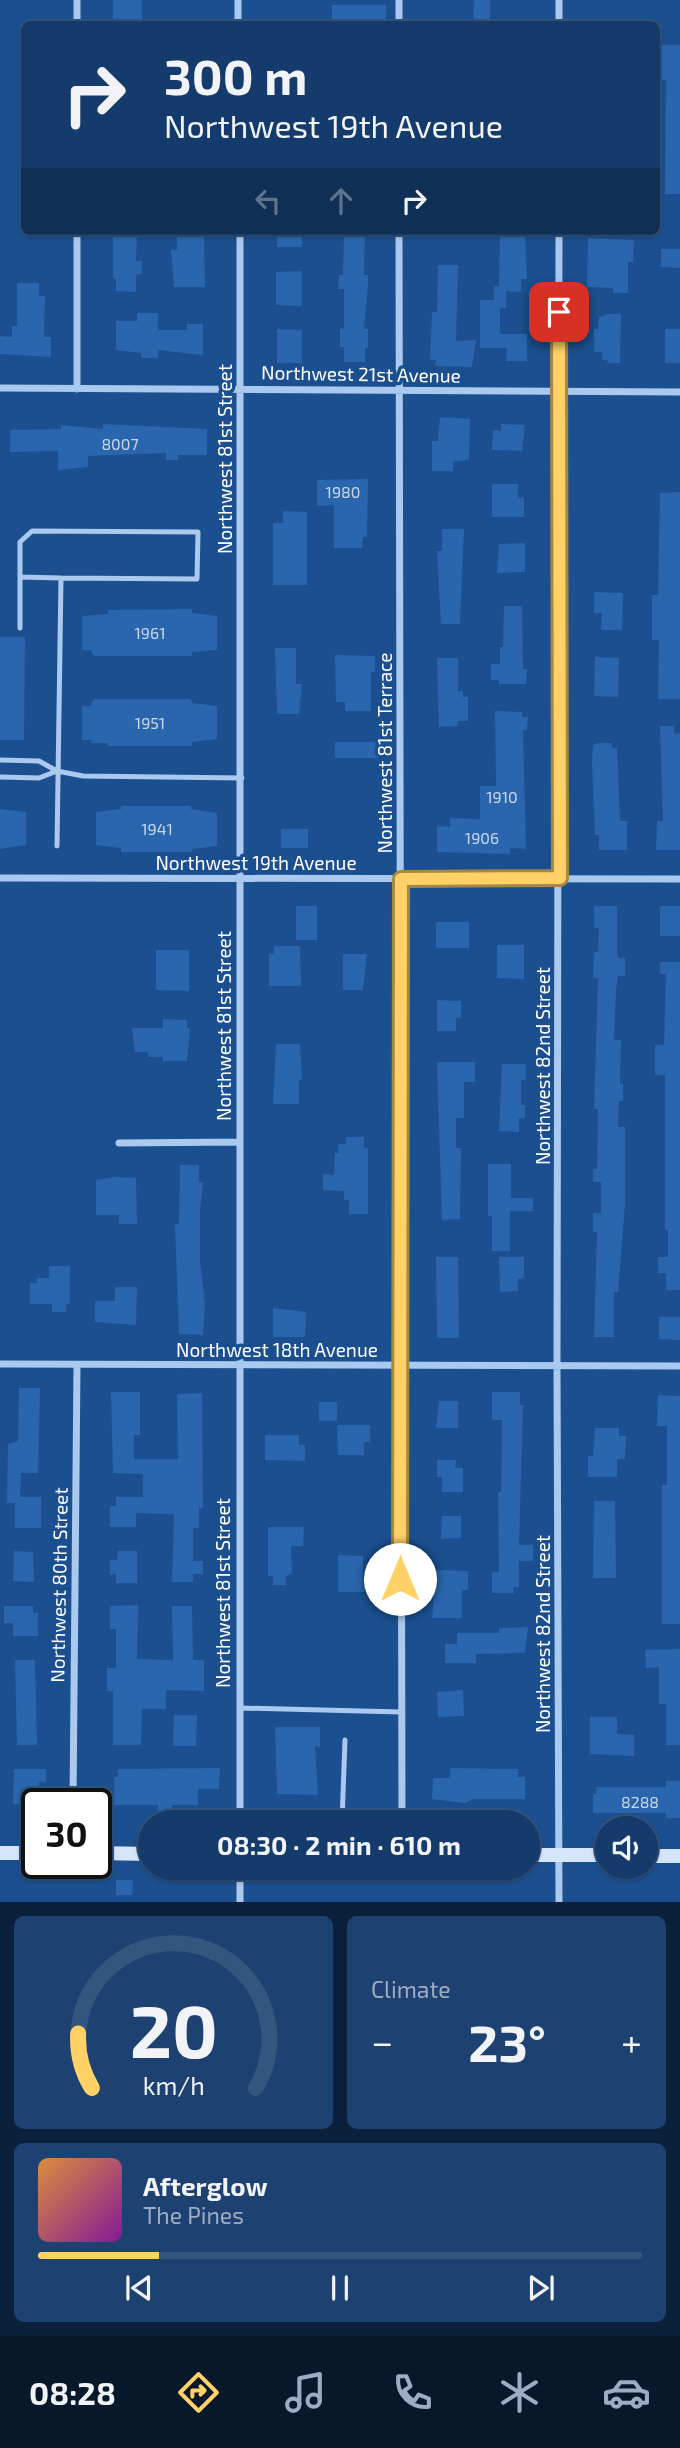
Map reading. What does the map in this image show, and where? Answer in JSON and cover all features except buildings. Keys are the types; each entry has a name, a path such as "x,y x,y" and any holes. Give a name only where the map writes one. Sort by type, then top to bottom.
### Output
{"main road":[{"path":"0,1853 21,1853"},
{"path":"112,1853 138,1854"},
{"path":"540,1855 595,1856"},
{"path":"658,1856 680,1856"}],"street":[{"path":"77,0 77,21"},
{"path":"238,0 238,21"},
{"path":"399,0 399,21"},
{"path":"559,0 559,21"},
{"path":"77,235 77,389"},
{"name":"Northwest 81st Street","path":"240,235 240,1810"},
{"name":"Northwest 81st Terrace","path":"399,235 402,1810"},
{"name":"Northwest 82nd Street","path":"559,235 559,1902"},
{"name":"Northwest 21st Avenue","path":"0,388 241,387 560,393 680,392"},
{"name":"Northwest 19th Avenue","path":"0,878 680,879"},
{"path":"119,1143 240,1142"},
{"name":"Northwest 18th Avenue","path":"0,1364 680,1367"},
{"name":"Northwest 80th Street","path":"73,1788 77,1365"},
{"path":"240,1880 240,1902"}],"lane":[{"path":"20,577 197,579 198,531 32,531 20,542 20,577 20,628"},
{"path":"57,846 61,578"},
{"path":"0,760 39,761 57,771 83,776 242,778"},
{"path":"0,777 39,778 57,771"},
{"path":"240,1708 401,1712"},
{"path":"342,1810 345,1740"}],"route":[{"path":"400,1579 401,879 560,878 559,312"}]}
